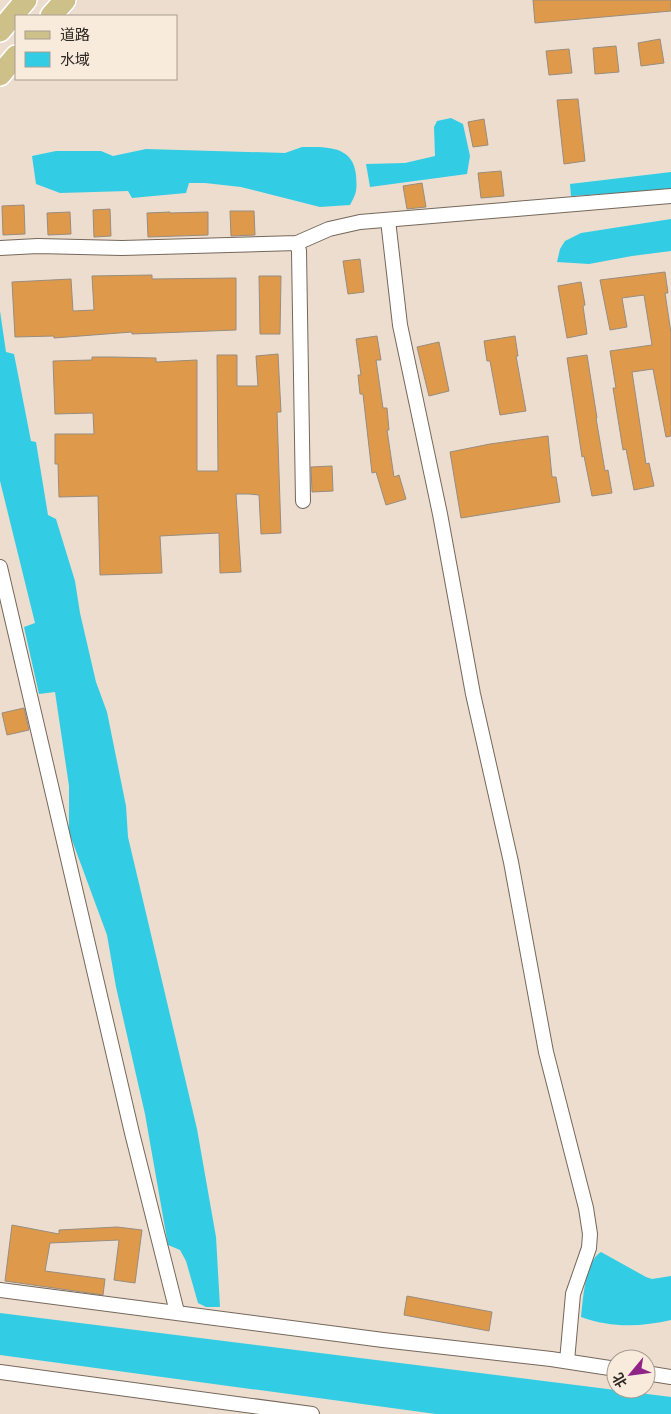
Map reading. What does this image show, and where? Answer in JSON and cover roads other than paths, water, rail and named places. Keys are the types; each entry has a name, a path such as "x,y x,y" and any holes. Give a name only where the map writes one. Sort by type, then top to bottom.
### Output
{"main road":[{"path":"0,31 26,0"},
{"path":"51,15 65,0"},
{"path":"0,75 15,57"}],"street":[{"path":"0,248 38,246 122,248 298,243 329,229 360,222 671,196"},
{"path":"388,220 400,325 440,514 473,694 511,862 546,1052 586,1208 590,1234 589,1248 573,1294 567,1361"},
{"path":"298,243 303,501"},
{"path":"0,567 132,1133 177,1312"},
{"path":"0,1290 383,1340 606,1367"},
{"path":"0,1372 312,1414"},
{"path":"656,1375 671,1377"}],"water":[{"path":"451,118 463,124 470,156 467,174 370,187 366,164 405,163 435,156 434,127 437,121"},
{"path":"302,147 329,148 344,153 350,158 354,165 356,184 355,194 350,205 320,207 241,187 205,183 189,183 186,193 132,198 128,191 60,193 36,184 32,156 56,151 101,151 113,156 146,149 285,153"},
{"path":"671,172 671,190 571,196 570,184"},
{"path":"671,219 671,251 589,264 557,262 560,249 565,241 581,233"},
{"path":"0,311 6,352 14,354 31,441 36,442 48,515 56,519 75,581 80,613 96,682 107,712 126,806 128,837 197,1129 216,1237 220,1307 206,1307 198,1303 186,1261 180,1250 168,1245 145,1114 116,987 107,935 69,832 69,786 55,692 39,694 24,627 35,623 0,481"},
{"path":"601,1252 646,1277 652,1279 671,1276 671,1320 637,1325 615,1325 581,1317 588,1272 591,1263"},
{"path":"0,1313 606,1389 606,1399 656,1399 656,1395 671,1397 671,1414 436,1414 0,1355"}]}
